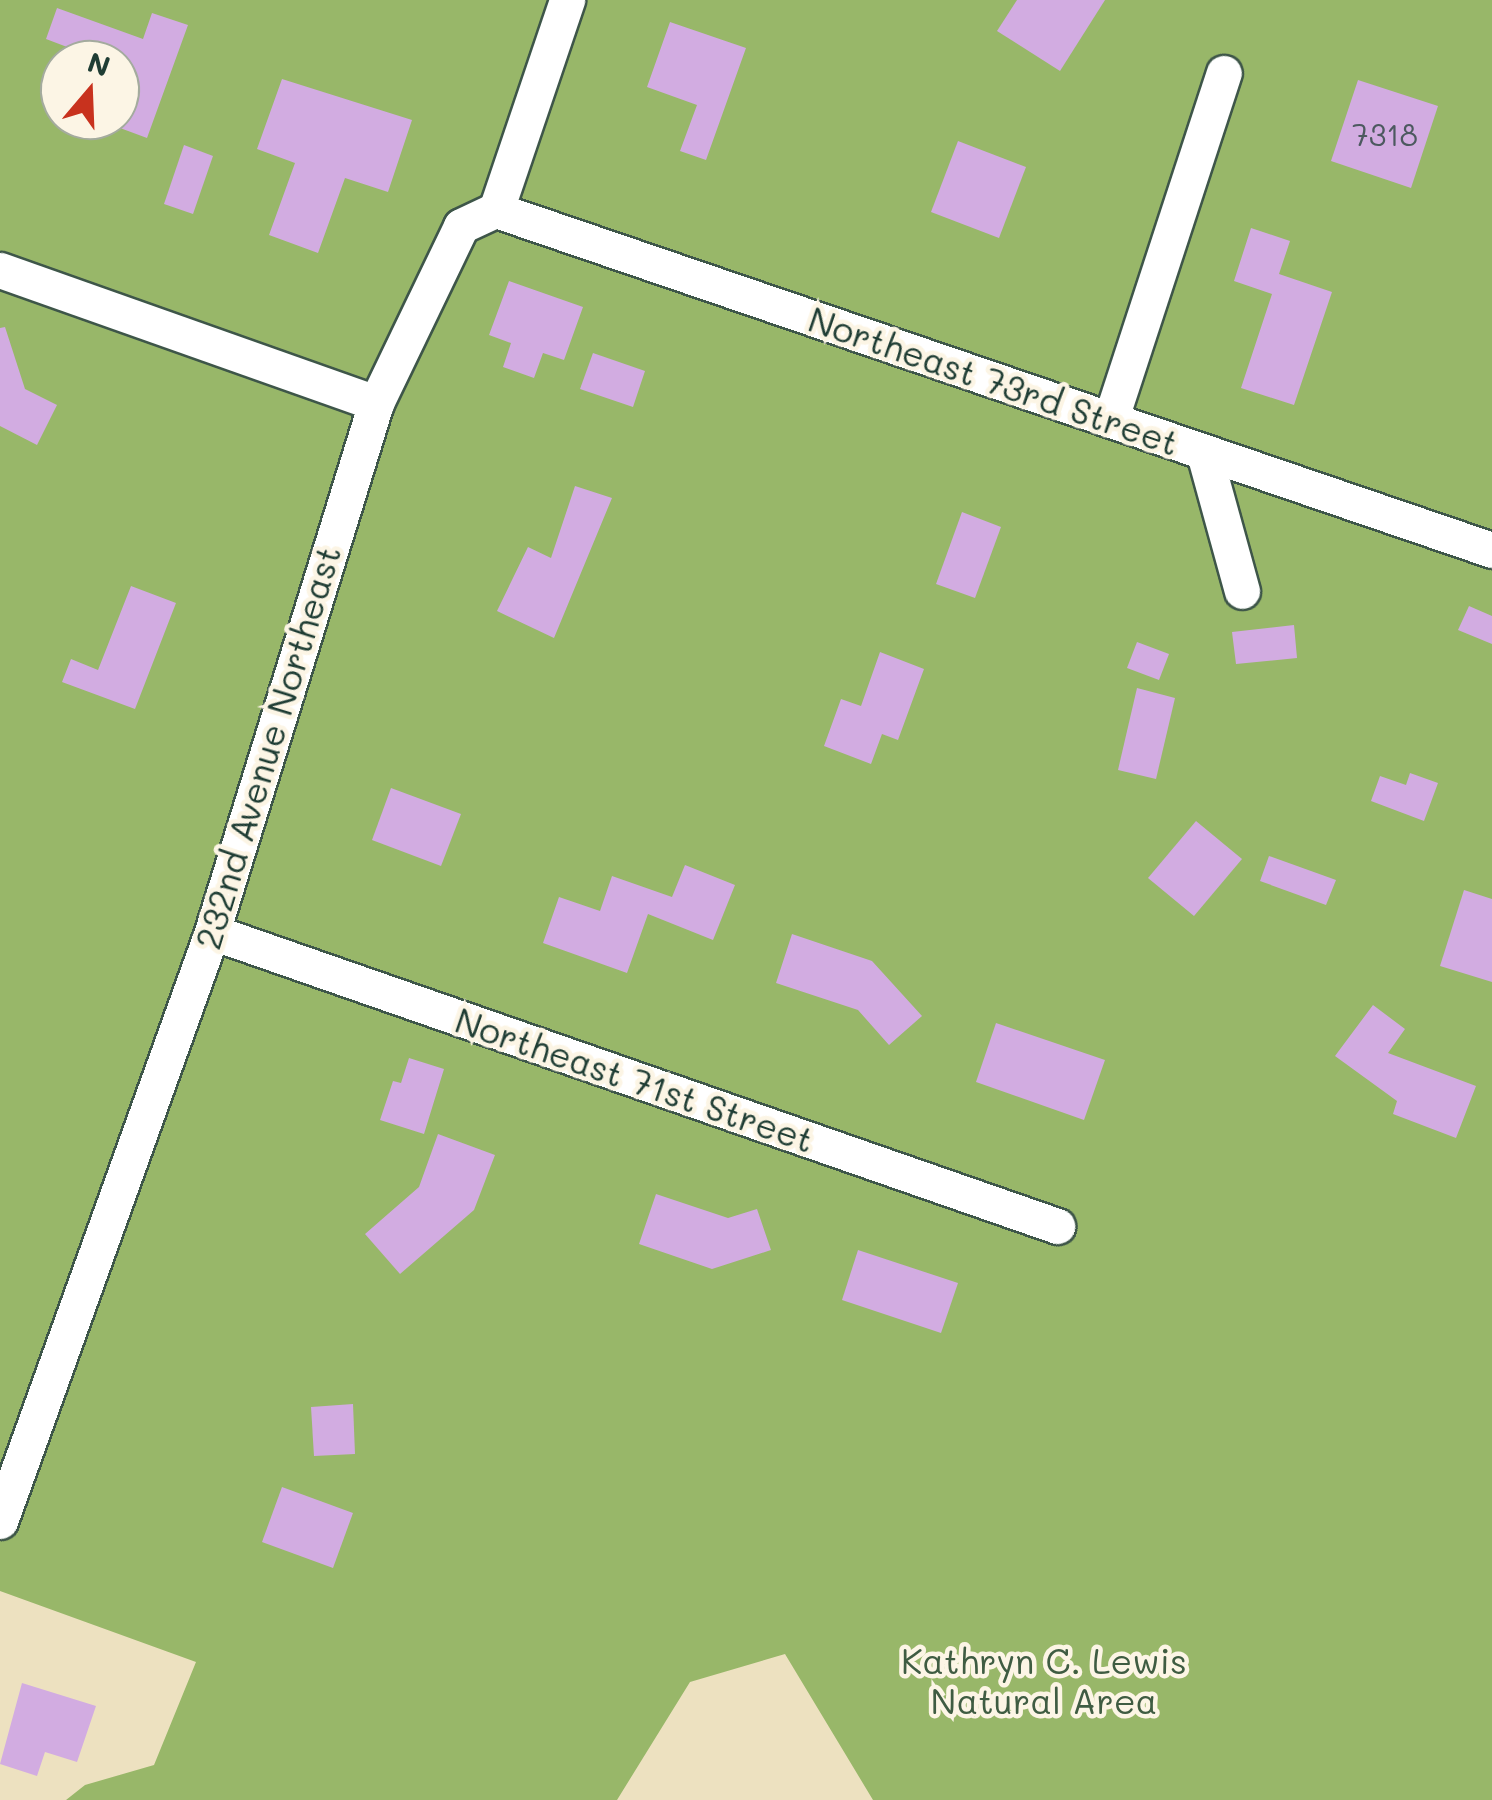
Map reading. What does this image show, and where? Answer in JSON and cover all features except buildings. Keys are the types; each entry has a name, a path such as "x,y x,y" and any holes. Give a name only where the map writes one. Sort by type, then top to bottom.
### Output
{"street":[{"path":"496,210 568,0"},
{"path":"1111,418 1224,73"},
{"name":"232nd Avenue Northeast","path":"0,1521 212,932 376,404 460,226 496,210"},
{"name":"Northeast 73rd Street","path":"496,210 1492,550"},
{"path":"0,270 376,404"},
{"path":"1204,453 1242,591"},
{"name":"Northeast 71st Street","path":"212,932 1057,1226"}],"green space":[{"name":"Kathryn C. Lewis Natural Area","path":"0,0 1492,0 1492,1800 873,1800 785,1654 690,1682 617,1800 66,1800 85,1785 154,1765 196,1662 0,1591"}]}
